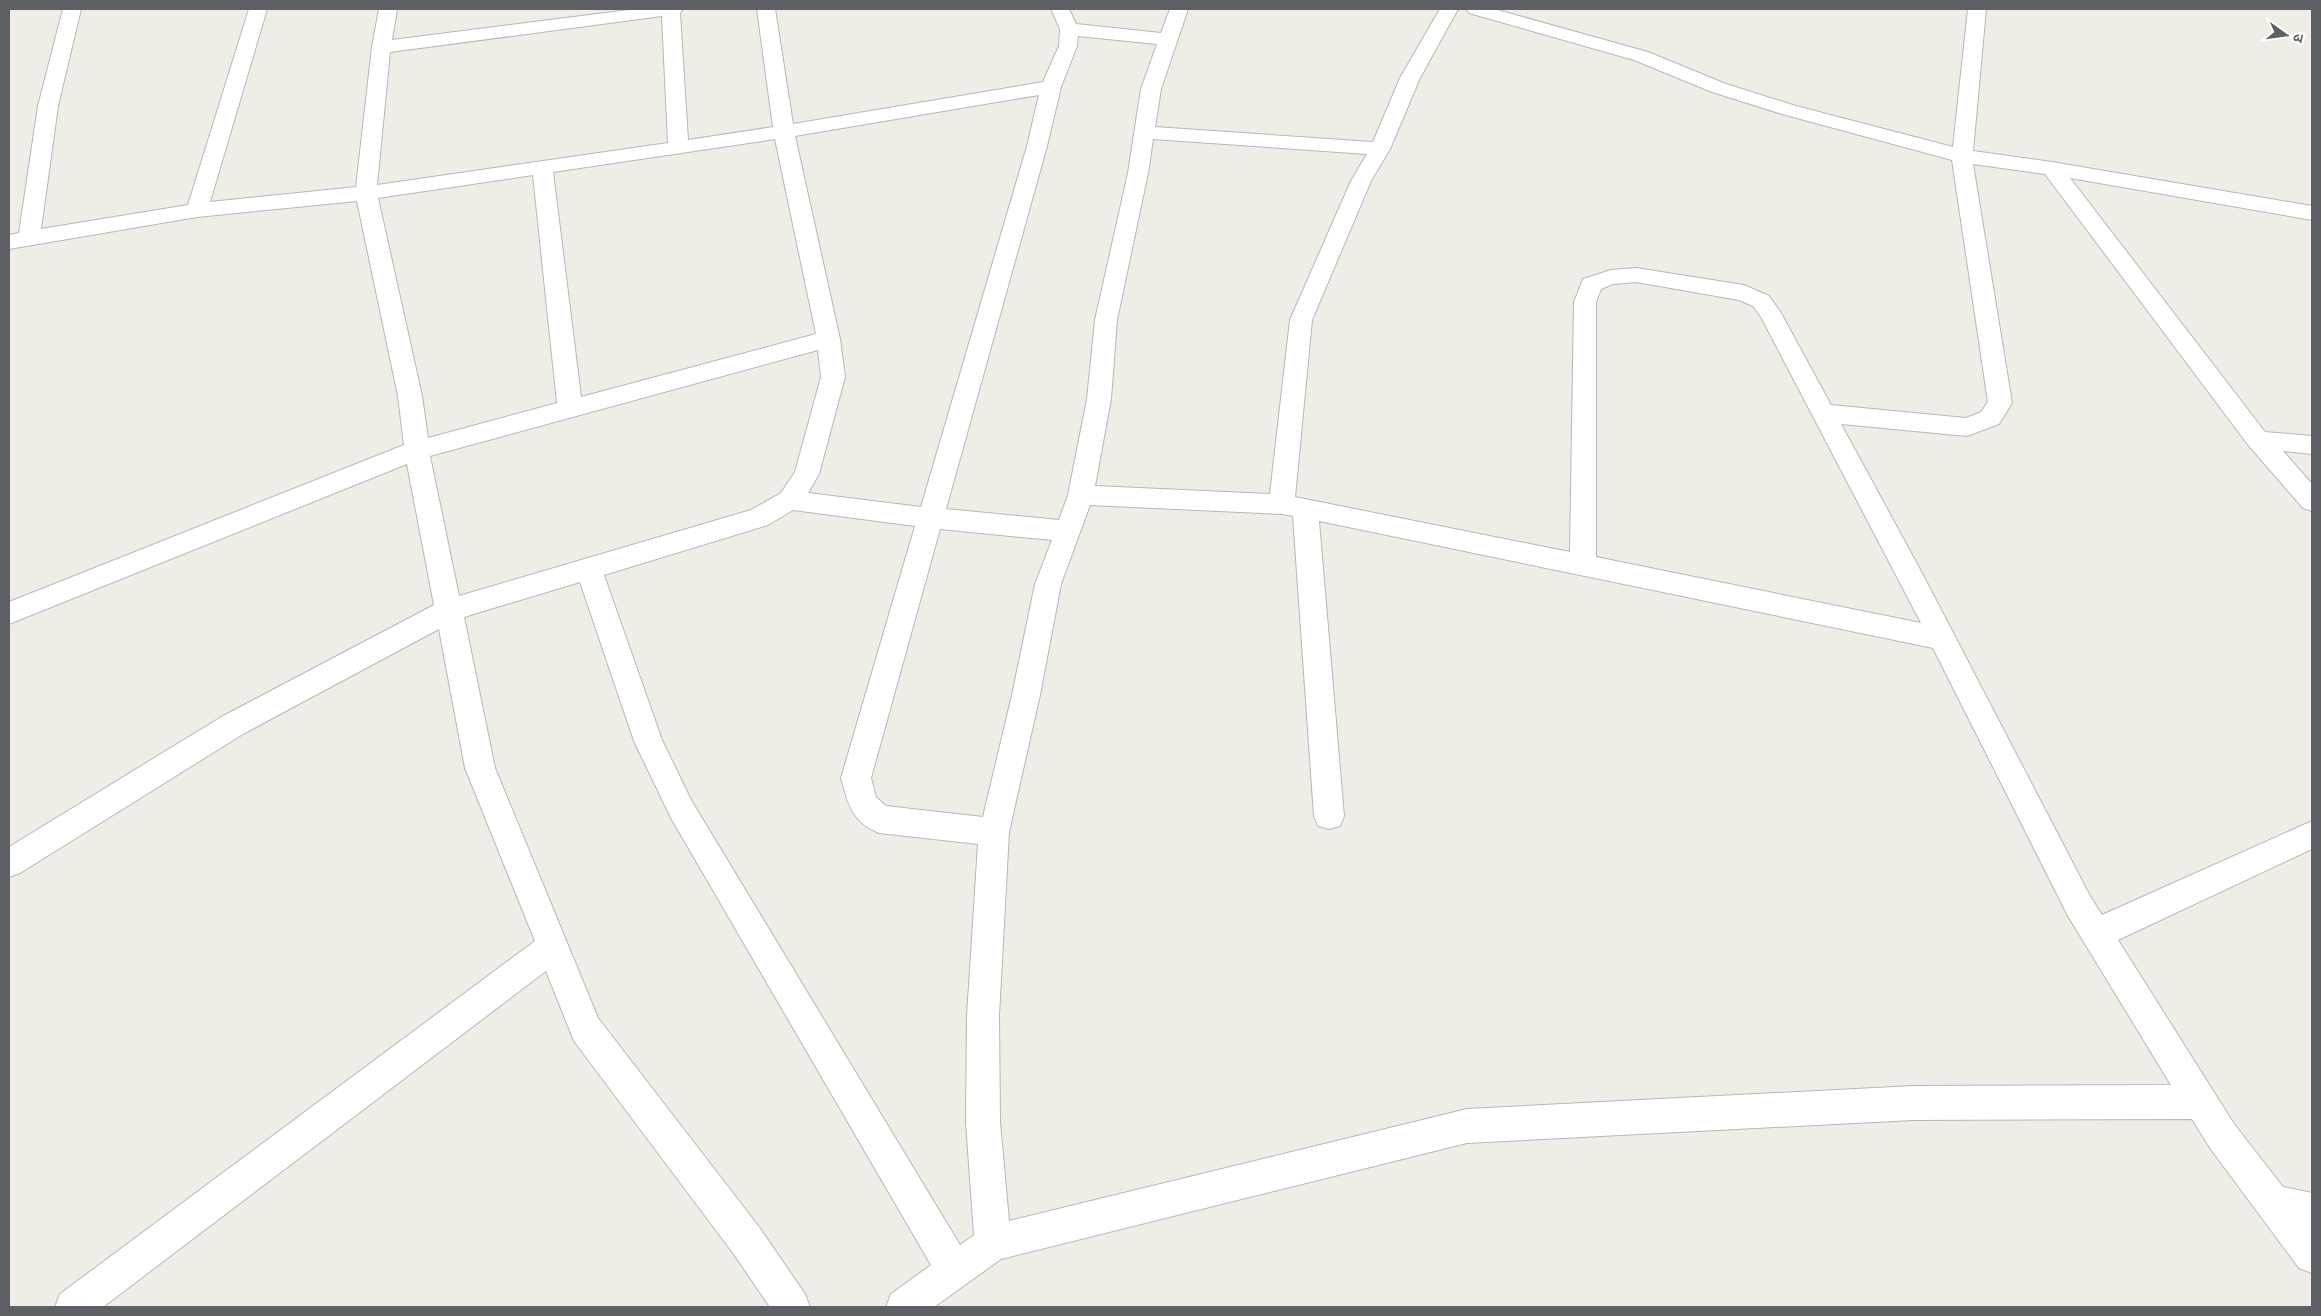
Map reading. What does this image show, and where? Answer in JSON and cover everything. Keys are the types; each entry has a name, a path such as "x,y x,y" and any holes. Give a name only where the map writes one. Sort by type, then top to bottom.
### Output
{"street":[{"path":"72,9 48,106 19,240 197,210 366,193 784,132 1052,88"},
{"path":"197,210 258,9"},
{"path":"388,9 381,47 366,193 410,396 416,450 450,610 480,768 586,1029 746,1240 792,1307"},
{"path":"381,47 565,25 673,9 678,147"},
{"path":"9,863 233,725 450,610 759,518 790,500 807,474 833,377 828,339 784,132 766,9"},
{"path":"993,1242 983,1122 983,1016 994,832 1026,694 1048,584 1081,495 1099,400 1106,320 1151,89 1179,9"},
{"path":"1329,816 1294,505 1301,320 1361,181 1380,149 1410,78 1449,9"},
{"path":"1475,9 1641,56 1719,88 1789,110 1962,156 2052,168 2312,213"},
{"path":"1824,413 1967,427 1990,418 2000,403 1962,156 1977,9"},
{"path":"994,832 879,819 863,804 856,778 1038,146 1052,88 1068,46 1065,19 1168,40"},
{"path":"1144,132 1380,149"},
{"path":"542,167 570,409"},
{"path":"2052,168 2258,440 2312,501"},
{"path":"1583,564 1585,302 1591,284 1611,277 1636,275 1744,294 1761,301 1770,313 1824,413 2079,906 2222,1136 2312,1255"},
{"path":"9,613 416,450 828,339"},
{"path":"2258,440 2312,445"},
{"path":"1081,495 1294,505 1941,638"},
{"path":"790,500 932,518 1067,531"},
{"path":"588,568 648,741 681,809 954,1270"},
{"path":"2098,934 2312,835"},
{"path":"73,1307 552,948"},
{"path":"904,1307 993,1242 1468,1126 1913,1103 2200,1102"},
{"path":"2273,1203 2312,1211"}]}
